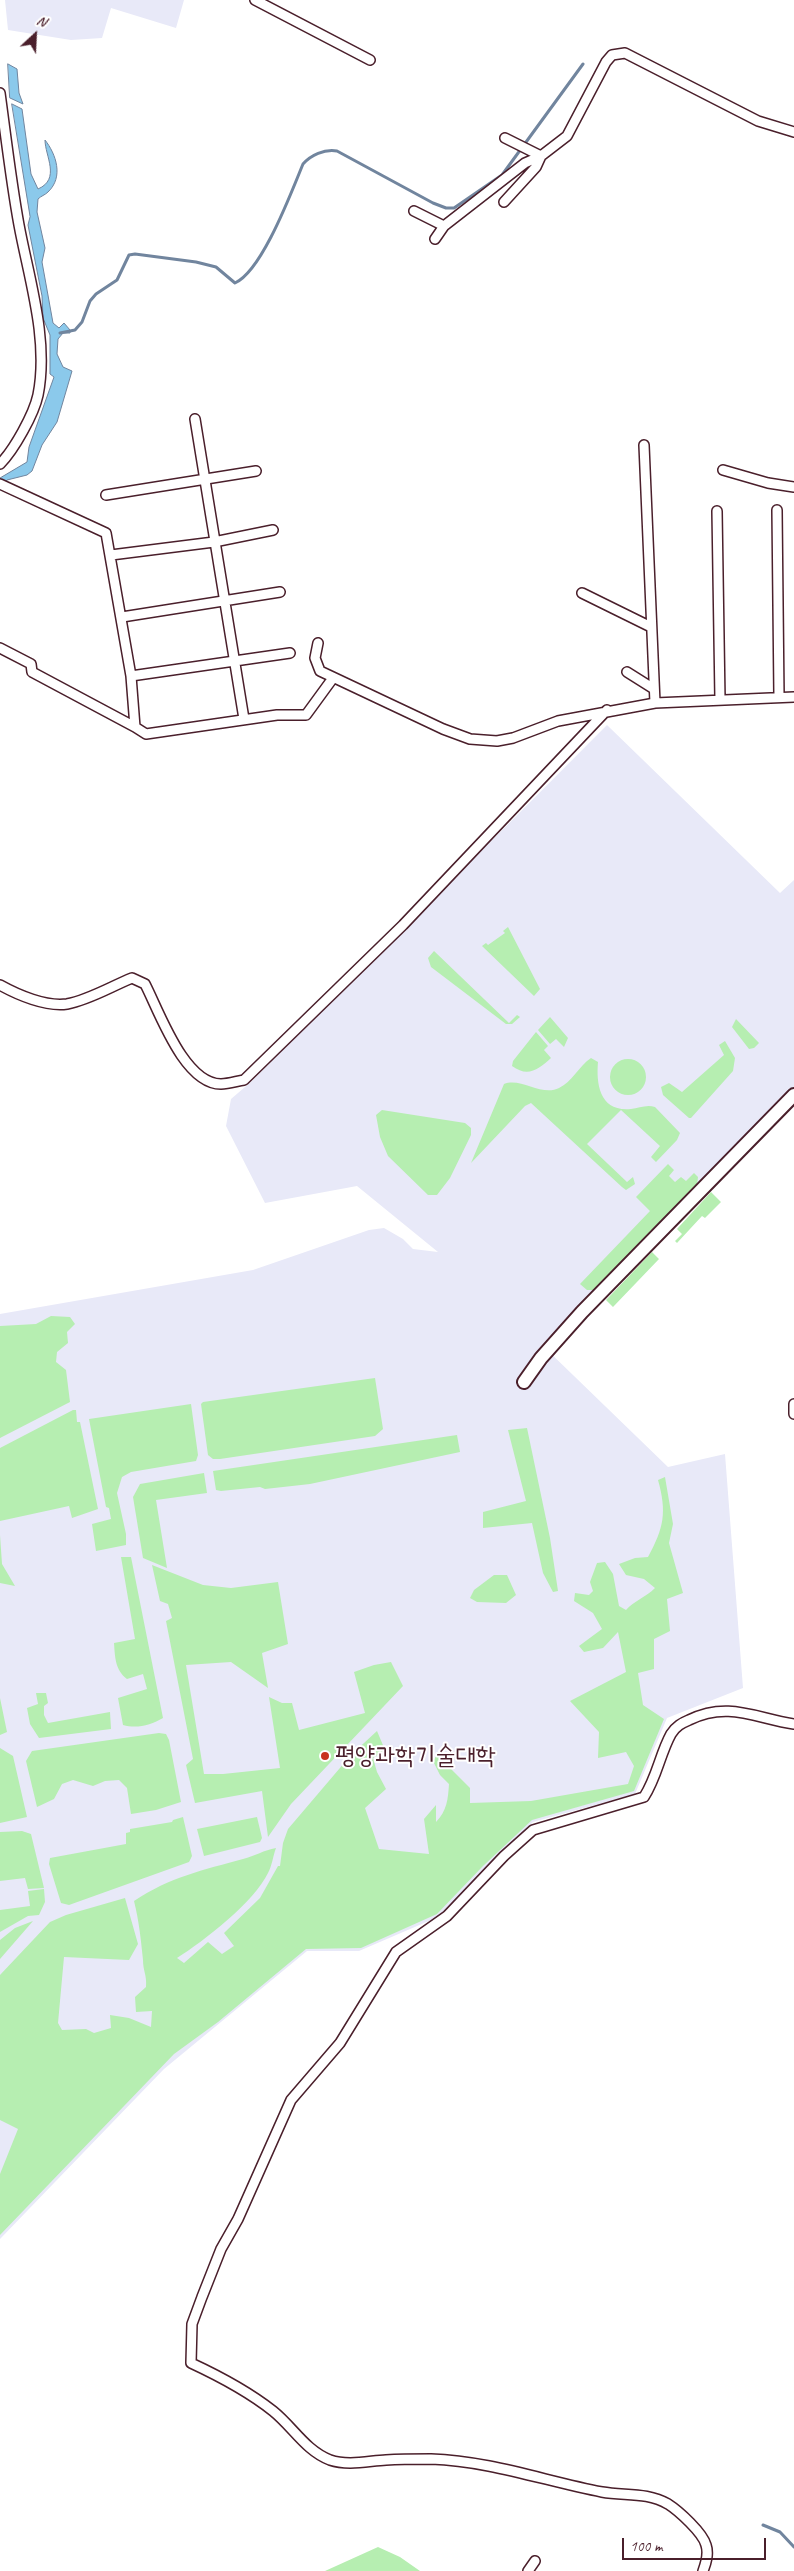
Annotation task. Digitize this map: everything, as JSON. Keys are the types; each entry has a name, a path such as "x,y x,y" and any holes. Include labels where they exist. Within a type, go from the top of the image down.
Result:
{"street":[{"path":"256,0 370,60"},
{"path":"435,239 444,226 526,163 541,156 566,136 606,62 612,55 625,53 758,121 794,132"},
{"path":"0,93 15,201 39,332 40,374 38,396 31,415 0,464"},
{"path":"505,138 541,156"},
{"path":"504,202 536,167 541,156"},
{"path":"414,211 444,226"},
{"path":"195,418 225,600 233,661 244,719"},
{"path":"644,445 655,703"},
{"path":"723,470 794,487"},
{"path":"106,496 256,471"},
{"path":"2,485 106,533 131,676 135,727"},
{"path":"777,510 779,697"},
{"path":"717,511 720,700"},
{"path":"111,555 214,542 273,530"},
{"path":"122,616 280,592"},
{"path":"582,593 651,627"},
{"path":"318,643 315,658 320,671 443,729 470,739 497,741 514,738 558,721 607,710 655,703 794,696"},
{"path":"0,648 30,664 32,672 146,734 277,715 306,715 333,678"},
{"path":"131,676 290,653"},
{"path":"627,672 654,689"},
{"path":"0,985 11,991 53,1004 68,1004 132,978 145,984 184,1061 205,1078 220,1084 244,1080 409,918 607,710"},
{"path":"524,1382 541,1358 582,1312 794,1095"},
{"path":"794,1404 794,1414"},
{"path":"703,2571 707,2560 706,2544 690,2522 668,2504 640,2494 605,2492 548,2481 496,2466 453,2460 385,2460 355,2463 331,2460 308,2448 272,2411 214,2374 192,2363 192,2324 221,2249 238,2219 291,2100 340,2043 396,1952 448,1916 504,1856 532,1830 644,1797 654,1781 664,1748 673,1731 680,1724 716,1711 744,1711 794,1724"},
{"path":"528,2571 535,2561"}],"shaded area":[{"path":"5,0 184,0 176,28 111,8 102,38 71,40 8,30"},
{"name":"평양과학기술대학","path":"607,725 780,893 794,880 794,1087 542,1345 668,1467 725,1454 743,1688 667,1718 635,1794 533,1822 438,1917 359,1951 307,1951 164,2069 0,2239 0,1314 253,1270 369,1230 384,1228 403,1239 413,1249 438,1252 357,1186 265,1203 226,1126 231,1099 252,1081"}],"green space":[{"path":"508,927 540,989 534,996 482,946 486,943 488,945 505,933 503,931"},
{"path":"434,951 509,1023 517,1015 520,1017 512,1024 506,1024 431,967 428,958"},
{"path":"550,1017 568,1038 564,1047 556,1039 550,1044 538,1030"},
{"path":"736,1019 759,1043 754,1048 749,1049 732,1027"},
{"path":"536,1032 548,1046 544,1050 551,1058 533,1071 518,1070 512,1066 513,1061"},
{"path":"725,1041 735,1058 733,1071 689,1118 663,1095 661,1087 669,1083 682,1092 724,1055 719,1045"},
{"path":"591,1058 598,1062 599,1088 606,1102 621,1109 646,1106 655,1107 680,1133 677,1140 656,1162 651,1157 660,1146 621,1110 587,1144 627,1182 633,1177 635,1184 626,1190 622,1187 531,1103 525,1106 471,1163 504,1084 517,1083 546,1090 559,1088 568,1082"},
{"path":"628,1059 640,1065 646,1077 640,1089 628,1095 616,1089 610,1077 616,1065"},
{"path":"382,1110 465,1123 471,1128 471,1135 450,1178 437,1195 428,1195 388,1156 380,1137 376,1115"},
{"path":"668,1164 674,1170 669,1176 675,1182 681,1177 686,1181 694,1173 698,1177 697,1185 597,1290 587,1290 580,1284 650,1211 636,1197"},
{"path":"711,1192 721,1202 705,1218 702,1216 677,1243 675,1241 682,1234 677,1229"},
{"path":"652,1252 659,1259 613,1307 606,1300"},
{"path":"51,1316 70,1317 75,1324 67,1332 68,1343 57,1352 56,1362 66,1370 70,1402 0,1438 0,1326 36,1324"},
{"path":"375,1378 383,1429 375,1436 220,1459 213,1459 208,1455 201,1404 203,1402"},
{"path":"191,1404 198,1455 196,1461 131,1472 122,1477 117,1493 126,1534 126,1545 96,1551 92,1524 111,1519 109,1508 106,1507 89,1419"},
{"path":"76,1410 77,1422 80,1422 98,1509 72,1518 69,1506 0,1521 0,1448"},
{"path":"527,1428 550,1538 558,1591 553,1592 543,1573 532,1523 483,1528 483,1512 526,1501 508,1430"},
{"path":"457,1435 460,1452 310,1484 265,1489 260,1487 216,1490 213,1471"},
{"path":"204,1473 207,1493 156,1500 167,1568 143,1558 133,1497 140,1484"},
{"path":"665,1477 673,1524 669,1543 683,1593 667,1599 670,1631 654,1639 654,1669 638,1673 643,1705 664,1719 634,1791 532,1820 483,1866 437,1914 361,1948 306,1949 218,2022 174,2054 0,2235 0,2174 18,2129 0,2120 0,1975 50,1922 66,1915 125,1898 138,1944 129,1960 64,1957 58,2023 62,2030 86,2029 94,2033 111,2028 110,2015 129,2018 151,2027 152,2011 136,2012 135,1997 146,1987 146,1983 140,1930 134,1901 174,1880 276,1848 268,1873 252,1896 201,1942 177,1958 184,1963 208,1942 222,1954 234,1946 224,1933 260,1898 278,1866 280,1866 283,1843 288,1829 351,1755 377,1731 385,1750 373,1758 377,1772 386,1789 365,1808 379,1849 429,1854 424,1819 436,1805 436,1822 440,1818 445,1809 448,1795 449,1784 440,1775 433,1761 440,1750 450,1756 453,1765 450,1768 470,1788 470,1803 531,1801 628,1784 634,1766 626,1752 598,1758 599,1732 570,1701 626,1672 618,1632 603,1648 584,1652 579,1646 602,1629 593,1613 574,1601 575,1593 589,1595 593,1591 590,1582 597,1563 605,1562 613,1574 619,1606 626,1610 655,1588 644,1579 626,1575 619,1564 635,1558 648,1557 661,1528 663,1511 658,1480"},
{"path":"0,1535 2,1564 15,1586 0,1583"},
{"path":"121,1557 131,1557 163,1718 154,1723 139,1726 123,1725 118,1698 147,1689 143,1674 127,1679 120,1672 115,1658 114,1643 135,1639"},
{"path":"152,1565 203,1585 231,1588 278,1582 288,1644 262,1653 268,1688 231,1662 186,1665 204,1774 280,1768 269,1697 282,1703 292,1703 299,1730 365,1713 354,1672 374,1665 391,1662 403,1686 291,1804 268,1837 262,1791 195,1803 186,1765 193,1759 166,1621 172,1618 168,1604 160,1601"},
{"path":"494,1575 507,1575 516,1595 506,1603 477,1602 470,1598 474,1590"},
{"path":"36,1693 46,1693 48,1703 44,1706 44,1715 48,1723 110,1712 111,1729 39,1738 30,1724 27,1708 38,1704"},
{"path":"0,1698 7,1732 0,1735"},
{"path":"159,1733 166,1734 169,1740 181,1802 156,1810 131,1814 127,1788 119,1780 105,1781 93,1786 73,1780 62,1784 54,1799 37,1807 26,1761 32,1751"},
{"path":"0,1748 13,1756 27,1817 0,1823"},
{"path":"183,1817 192,1856 189,1862 69,1905 61,1903 49,1864 50,1858 126,1844 126,1833 130,1832 130,1829 172,1822"},
{"path":"257,1817 262,1838 260,1842 204,1856 197,1829"},
{"path":"22,1831 31,1834 44,1888 28,1889 25,1878 0,1881 0,1832"},
{"path":"44,1889 45,1902 39,1915 28,1916 0,1932 0,1910 30,1906 28,1891"},
{"path":"33,1921 0,1959 0,1940 15,1928"},
{"path":"378,2547 400,2557 420,2571 325,2571"}],"water":[{"path":"8,64 17,69 19,93 23,104 10,98"},
{"path":"12,104 22,109 31,174 38,189 45,185 50,173 45,140 57,166 56,180 48,192 38,199 37,212 45,248 42,262 53,323 59,328 64,323 70,330 70,333 63,333 58,339 57,354 63,367 72,371 57,422 42,445 32,471 27,475 7,480 0,489 0,478 27,462 29,447 54,377 50,374 50,335 43,318 42,296 28,225 30,217"}],"waterway":[{"path":"60,333 75,330 82,322 90,301 96,294 117,280 129,255 135,254 196,262 216,267 235,283 245,276 265,248 275,230 303,164 314,155 323,152 337,151 433,203 446,208 454,208 502,175 583,64"},
{"path":"763,2525 780,2532 794,2547"}],"place":[{"name":"평양과학기술대학","path":"325,1756"}]}
